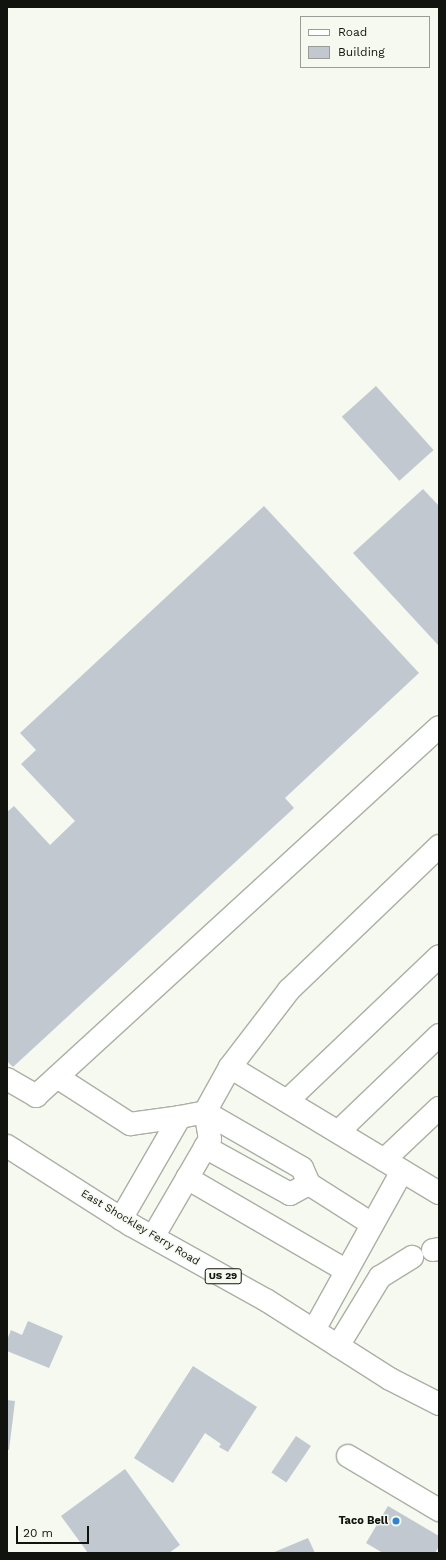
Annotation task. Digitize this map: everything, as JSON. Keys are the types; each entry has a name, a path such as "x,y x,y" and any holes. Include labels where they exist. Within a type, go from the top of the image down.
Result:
{"main road":[{"path":"7,1079 36,1096 436,735"},
{"path":"153,1237 210,1139 205,1112 230,1067 288,990 439,846"},
{"path":"287,1101 439,956"},
{"path":"338,1132 439,1035"},
{"path":"230,1067 438,1192"},
{"path":"57,1077 130,1124 205,1112 302,1168 309,1184 372,1224"},
{"path":"384,1160 439,1108"},
{"path":"121,1219 180,1117"},
{"name":"East Shockley Ferry Road","path":"7,1146 121,1219 266,1300 390,1379 439,1404"},
{"path":"205,1147 290,1194 309,1184"},
{"path":"314,1330 345,1270 402,1171"},
{"path":"187,1178 345,1270"},
{"path":"338,1346 380,1277 412,1257"},
{"path":"348,1456 439,1510"}],"building":[{"path":"376,386 434,450 399,481 342,417"},
{"path":"423,489 439,506 439,646 353,553"},
{"path":"264,506 419,673 285,798 294,808 13,1067 7,1061 7,812 14,806 50,845 75,821 21,764 36,750 20,733"},
{"path":"28,1321 63,1336 49,1368 7,1351 7,1340 11,1330 22,1335"},
{"path":"193,1366 257,1407 228,1452 219,1447 221,1444 205,1433 173,1483 134,1458"},
{"path":"7,1400 15,1401 9,1450 7,1449"},
{"path":"296,1436 311,1446 286,1483 271,1472"},
{"path":"125,1469 180,1545 169,1553 88,1553 61,1516"},
{"name":"Taco Bell","path":"388,1506 439,1536 439,1546 435,1553 383,1553 366,1543"},
{"path":"308,1538 315,1553 272,1553"}],"place":[{"name":"Taco Bell","path":"396,1521"}]}
